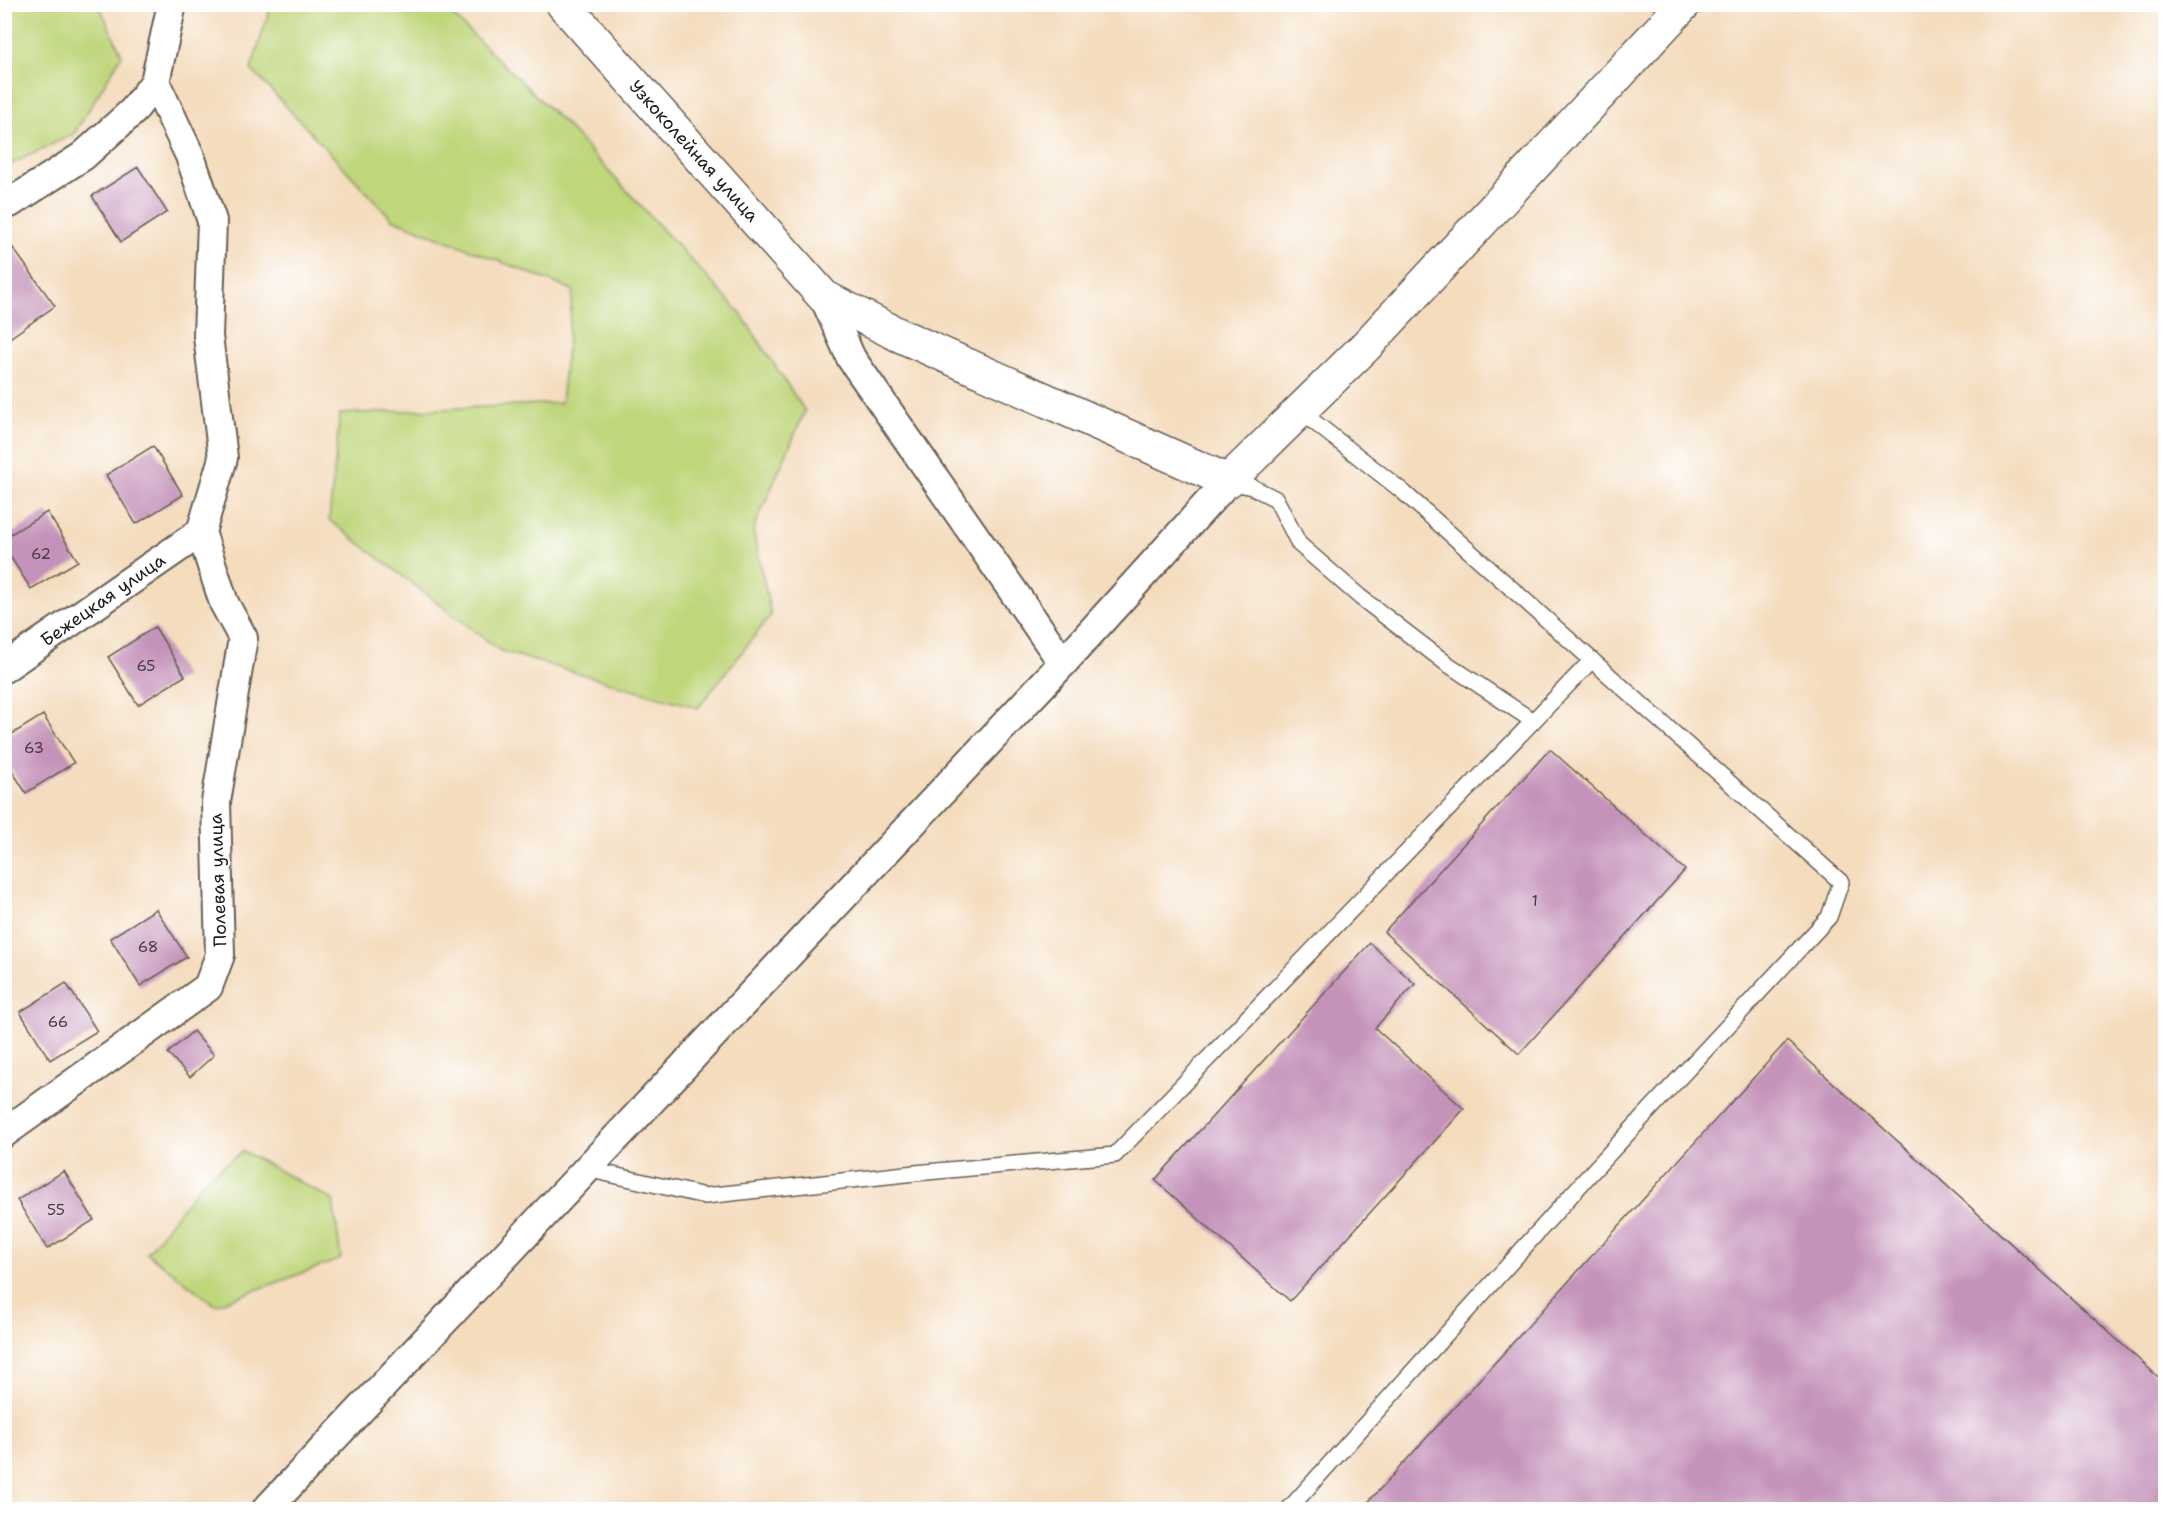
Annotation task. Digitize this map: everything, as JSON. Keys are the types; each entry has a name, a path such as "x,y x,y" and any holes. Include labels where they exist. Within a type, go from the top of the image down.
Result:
{"street":[{"path":"4,204 10,203 82,156 133,111 154,82 172,4"},
{"name":"Узкоколейная улица","path":"563,4 824,297"},
{"path":"266,1509 1063,663 1228,481 1366,346 1684,4"},
{"path":"154,82 190,156 212,221 208,336 223,458 201,532"},
{"path":"824,297 897,334 1228,481"},
{"path":"824,297 851,358 1063,663"},
{"name":"Бежецкая улица","path":"4,668 201,532"},
{"name":"Полевая улица","path":"4,1133 208,987 220,955 216,802 243,638 224,603 201,532"}],"lane":[{"path":"1288,1509 1592,1172 1829,916 1841,882 1401,490 1300,411"},
{"path":"1228,481 1252,487 1276,499 1299,544 1360,597 1446,663 1533,720"},
{"path":"587,1169 705,1196 915,1173 1115,1155 1592,660"}],"green space":[{"path":"5,4 99,5 122,55 74,134 5,167"},
{"path":"271,5 442,5 565,124 741,314 805,411 753,530 771,615 698,708 501,651 329,520 340,414 561,403 573,290 392,219 251,69"},
{"path":"243,1151 333,1200 341,1259 215,1305 147,1253 202,1182"}],"building":[{"path":"138,167 167,212 121,242 92,196"},
{"path":"13,248 55,306 4,342 4,254"},
{"path":"153,446 183,495 136,524 106,475"},
{"path":"47,512 78,561 31,589 4,547 4,538"},
{"path":"155,627 185,676 138,705 108,657"},
{"path":"43,715 74,763 26,793 4,758 4,739"},
{"path":"1550,749 1685,870 1519,1054 1384,932"},
{"path":"156,909 187,957 140,986 110,938"},
{"path":"1370,943 1415,984 1375,1028 1464,1109 1290,1301 1155,1180"},
{"path":"66,983 97,1031 50,1060 20,1012"},
{"path":"193,1031 214,1055 190,1077 168,1053"},
{"path":"1787,1041 2166,1384 2166,1510 1361,1510"},
{"path":"64,1171 94,1220 47,1249 17,1200"}]}
